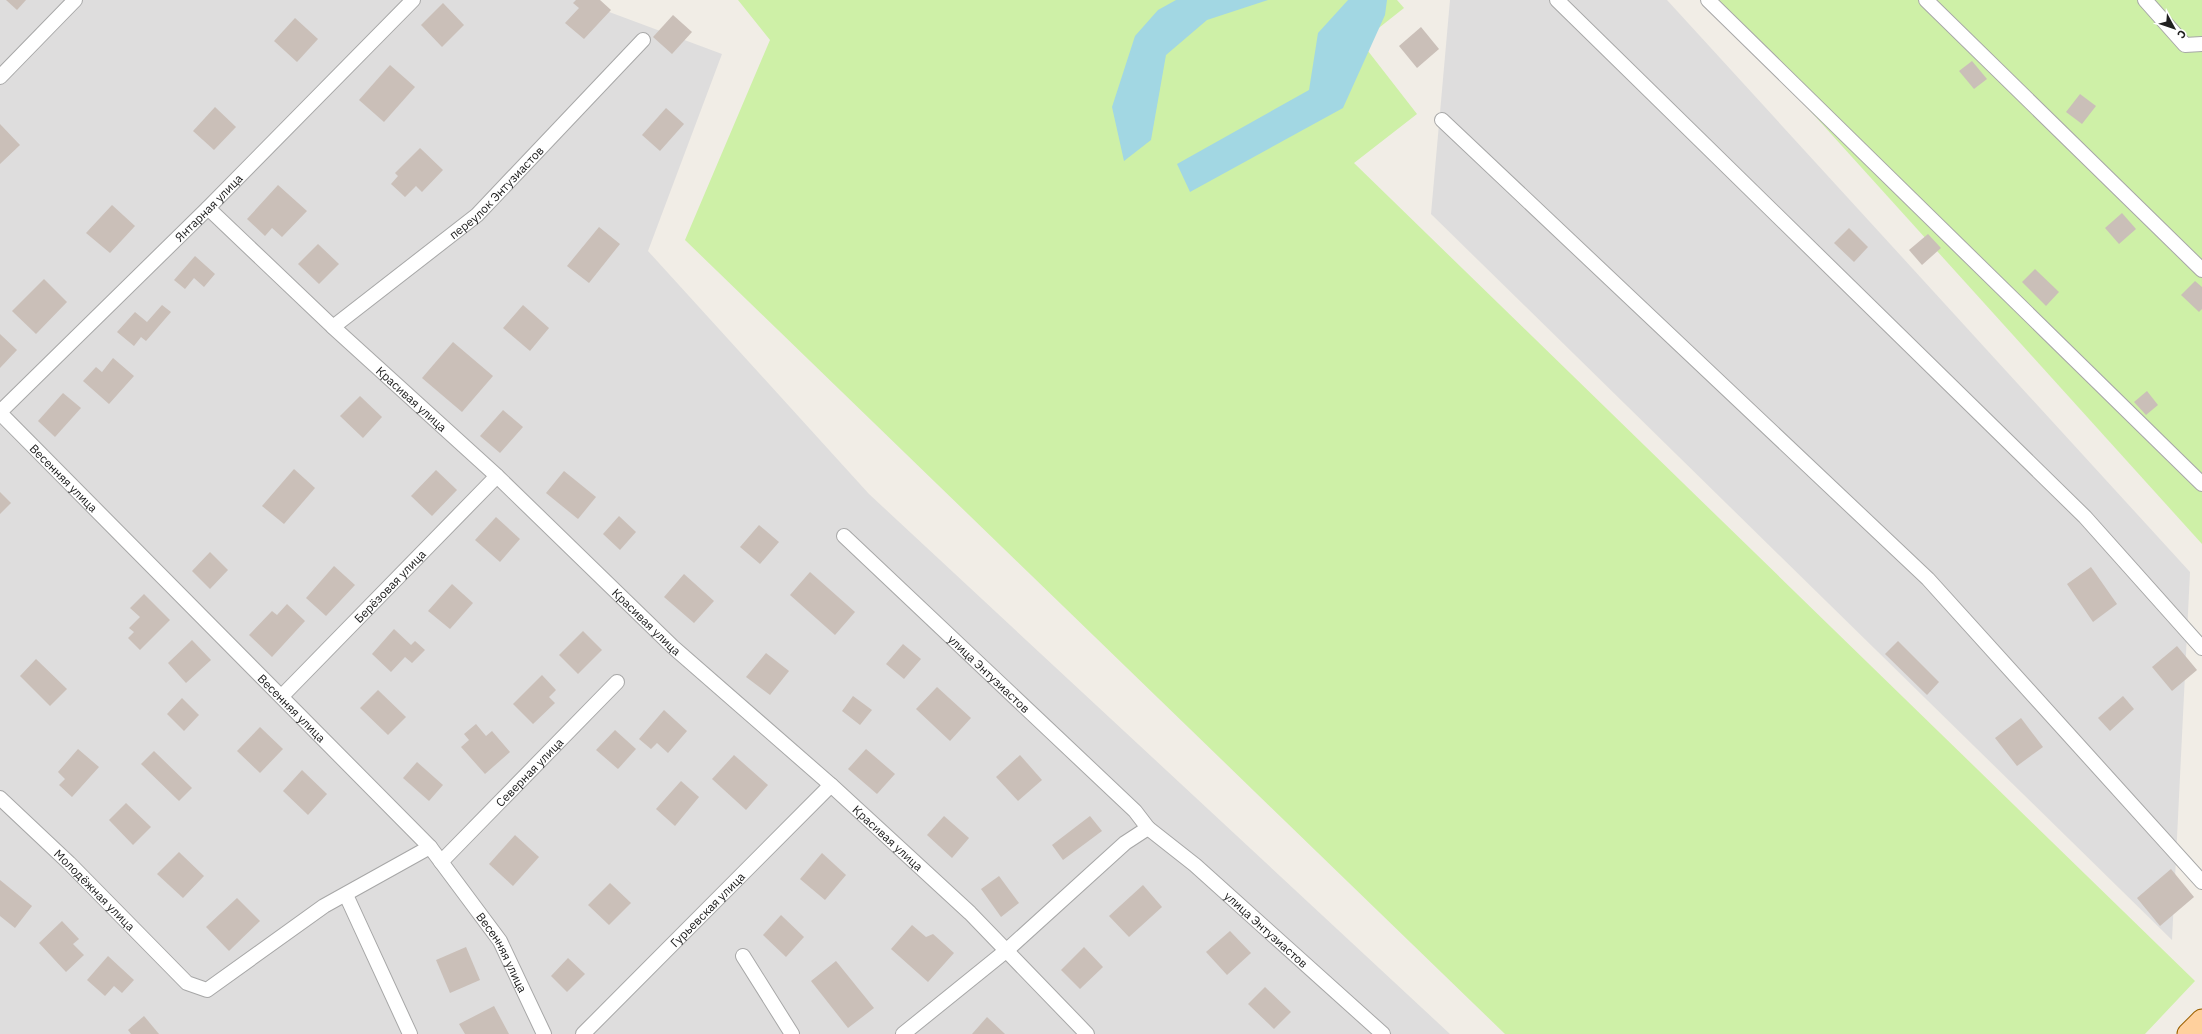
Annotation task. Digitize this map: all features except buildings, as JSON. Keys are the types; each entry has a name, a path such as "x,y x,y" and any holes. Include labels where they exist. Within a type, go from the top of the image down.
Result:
{"main road":[{"path":"2188,1034 2202,1020"}],"street":[{"path":"0,77 75,0"},
{"name":"Янтарная улица","path":"0,412 208,208 413,0"},
{"path":"1556,0 2085,518 2202,648"},
{"path":"1708,0 2202,484"},
{"path":"1926,0 2202,270"},
{"path":"2145,0 2185,45 2202,44"},
{"name":"переулок Энтузиастов","path":"333,327 478,215 643,40"},
{"path":"1442,120 1928,579 2202,882"},
{"name":"Красивая улица","path":"208,208 333,327 497,476 673,647 831,785 970,912 1087,1034"},
{"name":"Весенняя улица","path":"0,412 430,847 500,941 544,1034"},
{"name":"Берёзовая улица","path":"282,696 497,476"},
{"name":"улица Энтузиастов","path":"844,536 1135,811 1148,828 1195,865 1383,1034"},
{"name":"Северная улица","path":"441,862 617,682"},
{"name":"Гурьевская улица","path":"584,1034 831,785"},
{"name":"Молодёжная улица","path":"0,798 69,863 187,983 207,990 324,906 346,895"},
{"path":"903,1034 1007,950 1125,843 1148,828"},
{"path":"410,1034 346,895 430,847"},
{"path":"743,956 792,1034"}],"shaded area":[{"path":"0,0 577,0 722,54 648,251 869,494 1450,1034 0,1034"},
{"path":"1450,0 1667,0 2190,572 2172,940 1431,214"}],"green space":[{"path":"738,0 1397,0 1404,8 1361,42 1417,114 1354,163 2195,981 2145,1034 1505,1034 685,240 770,40"},
{"path":"1710,0 2202,0 2202,544"}],"water":[{"path":"1176,0 1268,0 1207,20 1166,55 1151,140 1124,161 1112,107 1135,36 1158,10"},
{"path":"1348,0 1387,0 1385,15 1343,108 1190,192 1177,164 1309,90 1318,33"}]}
